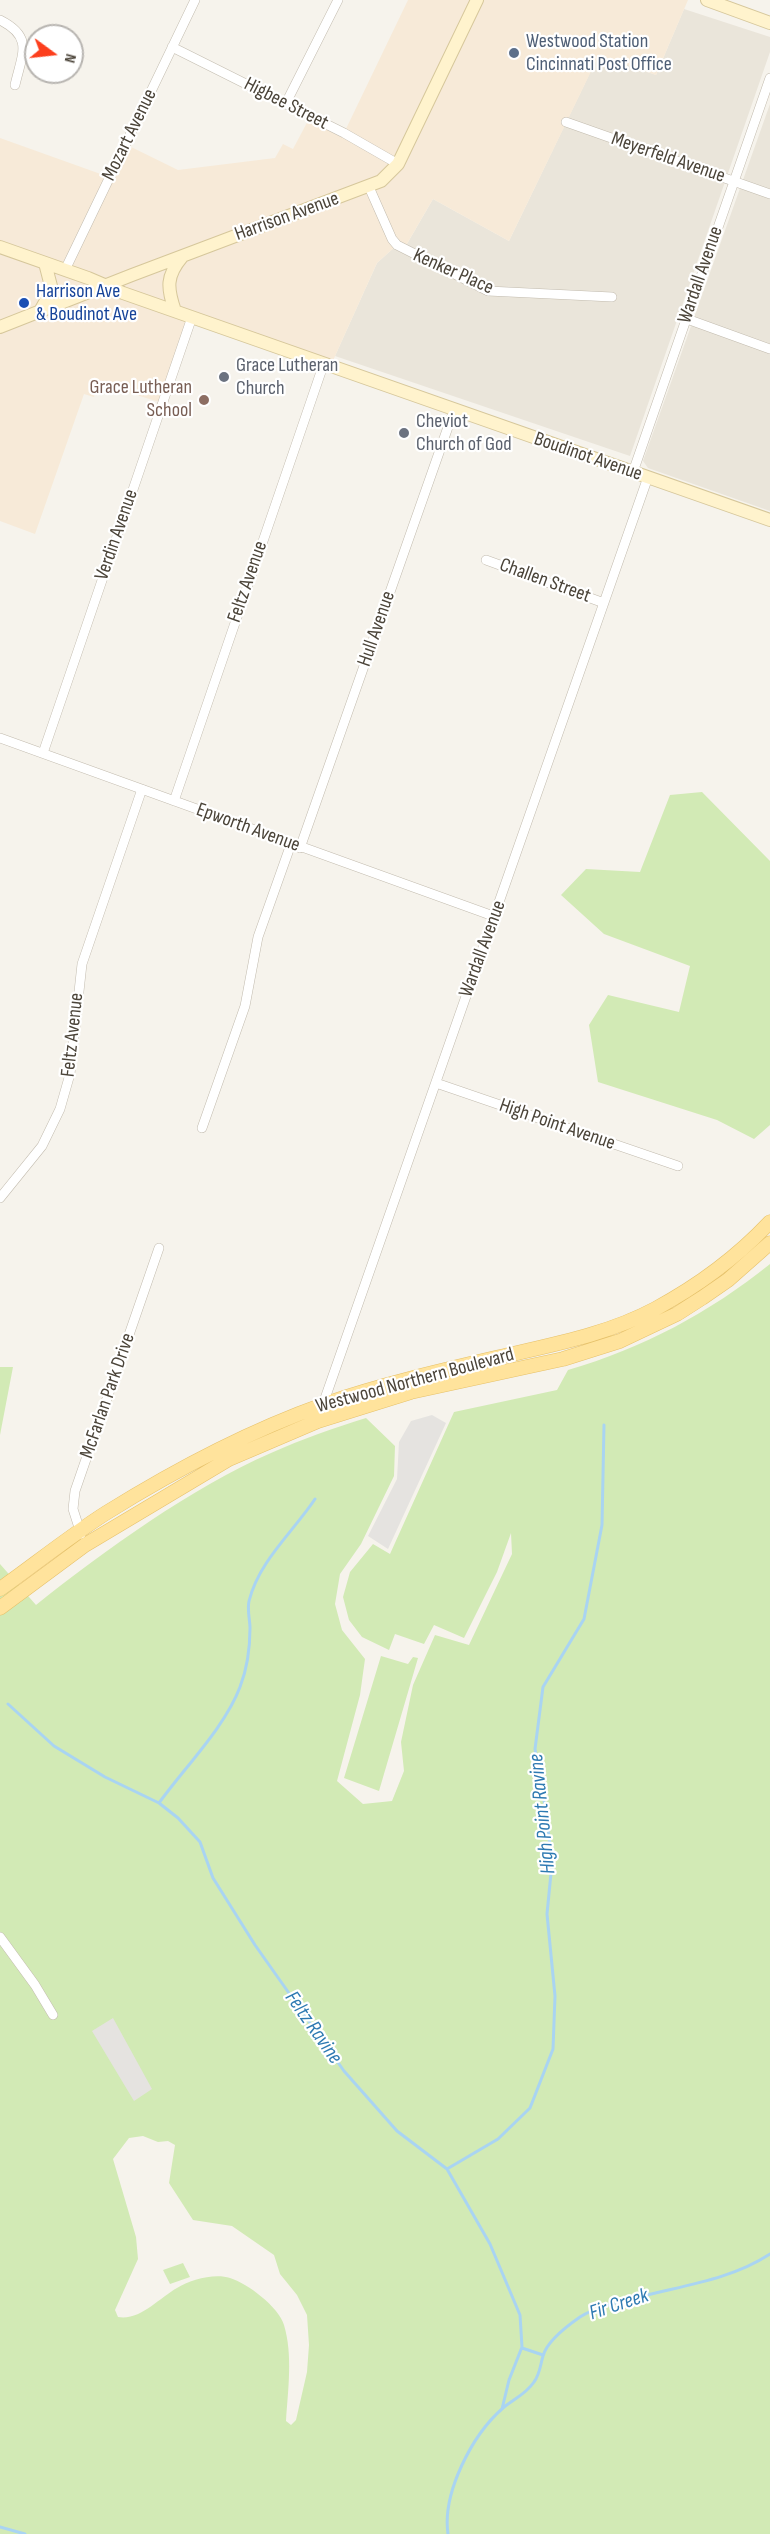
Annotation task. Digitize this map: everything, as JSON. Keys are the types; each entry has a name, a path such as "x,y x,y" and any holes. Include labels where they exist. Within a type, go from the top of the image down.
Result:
{"main road":[{"name":"Westwood Northern Boulevard","path":"0,1608 83,1538 105,1513 219,1449 323,1405 418,1376 572,1341 615,1326 654,1309 691,1286 729,1260 770,1222"},
{"name":"Westwood Northern Boulevard","path":"0,1589 83,1538 229,1460 318,1420 411,1392 563,1359 620,1341 677,1314 702,1298 728,1280 770,1243"}],"street":[{"name":"Mozart Avenue","path":"65,270 195,0"},
{"path":"286,103 338,0"},
{"path":"707,0 770,23"},
{"name":"Harrison Avenue","path":"0,327 369,187 387,176 398,164 475,1"},
{"path":"0,20 14,27 24,45 15,85"},
{"name":"Higbee Street","path":"172,47 286,103 398,164"},
{"name":"Wardall Avenue","path":"633,472 770,78"},
{"name":"Meyerfeld Avenue","path":"566,122 770,194"},
{"name":"Kenker Place","path":"369,187 392,239 397,245 488,291 612,297"},
{"name":"Boudinot Avenue","path":"0,248 770,520"},
{"path":"175,311 169,289 170,277 172,269 183,256"},
{"path":"39,313 52,290 45,263"},
{"name":"Verdin Avenue","path":"43,753 192,317"},
{"path":"687,319 770,349"},
{"name":"Feltz Avenue","path":"174,801 324,363"},
{"name":"Hull Avenue","path":"202,1128 245,1006 258,937 296,846 454,410"},
{"name":"Wardall Avenue","path":"318,1420 496,917 648,477"},
{"name":"Challen Street","path":"486,560 604,603"},
{"name":"Epworth Avenue","path":"0,738 496,917"},
{"name":"Feltz Avenue","path":"0,1198 42,1146 60,1109 69,1074 82,964 142,789"},
{"name":"High Point Avenue","path":"436,1083 678,1166"},
{"name":"McFarlan Park Drive","path":"83,1538 73,1509 75,1491 159,1248"},
{"path":"0,1937 35,1984 53,2016"}],"shaded area":[{"path":"408,0 688,0 656,75 599,55 509,241 433,199 404,249 397,245 377,263 331,365 192,317 163,403 99,384 94,397 84,394 35,534 0,521 0,138 109,177 125,144 178,170 275,158 283,144 293,149 310,117 344,133"},
{"path":"684,9 770,37 770,52 630,456 335,356 377,263 397,245 404,249 433,199 509,241 599,54 656,75"},
{"path":"770,104 770,511 648,468 643,461"},
{"path":"432,1415 446,1423 388,1549 368,1536 397,1479 399,1442 411,1421"},
{"path":"113,2018 152,2089 134,2101 92,2031"}],"green space":[{"path":"702,792 770,861 770,1125 754,1139 717,1120 598,1082 589,1025 608,995 679,1012 690,966 604,934 561,895 586,869 640,872 670,795"},
{"path":"770,1264 770,2534 0,2534 0,1564 36,1605 120,1542 210,1484 283,1448 366,1418 395,1446 394,1476 361,1544 340,1574 335,1604 342,1630 365,1659 360,1695 337,1781 363,1804 392,1801 404,1771 401,1742 413,1685 435,1635 469,1645 512,1554 511,1533 497,1572 464,1638 434,1625 424,1644 395,1634 389,1650 362,1637 349,1620 343,1597 350,1572 373,1544 390,1554 454,1412 557,1390 568,1370 649,1340 699,1313","holes":["143,2136 158,2142 168,2141 175,2145 169,2183 193,2220 232,2226 274,2255 280,2274 297,2295 307,2315 309,2345 307,2372 296,2420 291,2425 286,2421 289,2360 284,2325 276,2311 245,2285 224,2277 202,2278 177,2288 134,2316 118,2317 115,2310 138,2259 136,2237 113,2159 129,2138"]},
{"path":"0,1367 13,1367 0,1435"},
{"path":"381,1656 408,1664 413,1657 418,1658 379,1791 344,1778"},
{"path":"183,2263 190,2277 170,2284 163,2270"}],"waterway":[{"name":"High Point Ravine","path":"447,2169 498,2139 530,2108 553,2049 555,1996 547,1914 552,1863 535,1749 543,1687 584,1619 602,1525 604,1425"},
{"path":"159,1803 215,1732 233,1702 248,1658 250,1628 248,1604 254,1586 268,1560 315,1499"},
{"name":"Feltz Ravine","path":"8,1704 54,1746 105,1777 159,1803 178,1818 200,1842 213,1878 255,1945 344,2071 397,2131 447,2169 490,2244 520,2315 522,2347 509,2380 502,2409"},
{"name":"Fir Creek","path":"448,2534 447,2518 450,2501 470,2449 491,2419 531,2386 538,2376 545,2350 564,2329 580,2317 598,2308 720,2277 738,2271 770,2254"},
{"path":"522,2348 543,2355"},
{"path":"0,2527 25,2534"}],"place":[{"name":"Westwood Station Cincinnati Post Office","path":"514,53"},
{"name":"Harrison Ave & Boudinot Ave","path":"24,303"},
{"name":"Grace Lutheran Church","path":"224,377"},
{"name":"Grace Lutheran School","path":"204,400"},
{"name":"Cheviot Church of God","path":"404,433"}]}
